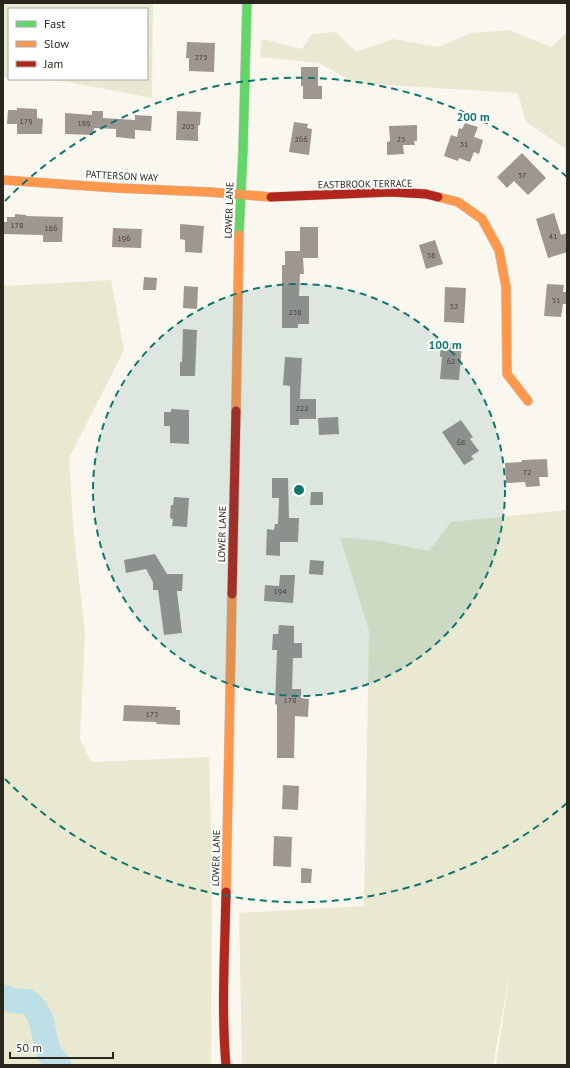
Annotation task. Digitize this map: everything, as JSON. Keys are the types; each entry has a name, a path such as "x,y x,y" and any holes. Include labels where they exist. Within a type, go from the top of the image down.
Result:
{"street":[{"name":"LOWER LANE","path":"226,1065 224,1012 240,195 243,149 247,3"},
{"name":"PATTERSON WAY","path":"3,180 240,195"},
{"name":"EASTBROOK TERRACE","path":"240,195 274,197 391,192 426,194 458,202 476,214 482,219 499,250 506,287 506,374 528,401"}],"green space":[{"path":"3,3 153,3 152,98 63,81 48,80 148,80 148,8 8,8 8,78 3,77"},
{"path":"509,30 551,47 567,32 567,176 565,174 566,149 526,122 518,93 355,83 319,63 260,57 262,39 302,49 312,34 336,32 356,52 393,39 438,47 471,33"},
{"path":"111,280 124,350 69,458 74,537 85,632 80,739 91,762 209,757 212,865 211,1065 3,1065 3,283 6,286"},
{"path":"567,510 567,1065 496,1065 511,965 493,1065 242,1065 239,913 364,906 369,631 340,537 380,541 429,551 451,522"}],"building":[{"path":"187,42 215,43 214,72 189,71 189,58 186,58"},
{"path":"301,67 318,67 318,86 322,86 322,99 303,99"},
{"path":"17,108 37,109 37,118 43,119 42,134 17,134 17,124 7,124 8,110 17,110"},
{"path":"92,111 103,111 103,118 135,120 135,115 152,116 151,131 135,130 135,139 116,137 116,129 94,128 93,135 65,134 65,113 92,115"},
{"path":"177,111 201,112 200,125 198,126 198,141 176,140"},
{"path":"294,122 308,124 307,128 312,129 309,155 289,152"},
{"path":"465,123 478,127 474,137 483,140 479,154 474,152 470,162 459,158 458,161 444,156 451,135 457,137 459,128 462,129"},
{"path":"417,125 417,141 414,141 415,145 403,145 404,154 387,155 387,142 390,141 389,126"},
{"path":"522,153 546,178 528,195 514,181 507,188 497,177"},
{"path":"554,213 561,235 567,233 567,252 548,258 536,219"},
{"path":"15,214 26,216 63,217 62,242 43,242 43,235 3,234 3,222 7,222 7,217 15,217"},
{"path":"180,224 204,226 202,253 185,252 185,240 180,239"},
{"path":"300,227 318,227 318,258 303,258 304,274 300,274 299,296 309,296 309,324 298,324 298,328 282,328 282,265 285,265 285,251 300,251"},
{"path":"113,228 142,229 141,248 112,247"},
{"path":"435,240 443,264 426,269 419,245"},
{"path":"144,277 157,278 156,290 143,290"},
{"path":"547,284 564,285 563,292 567,292 567,304 563,304 561,317 544,316"},
{"path":"184,286 198,287 197,309 183,308"},
{"path":"445,287 466,288 464,323 444,322"},
{"path":"183,329 197,330 195,376 180,376"},
{"path":"441,342 462,344 459,380 440,379 442,357 440,357"},
{"path":"285,357 302,358 300,399 316,399 316,419 299,419 299,425 290,425 290,386 283,385"},
{"path":"171,409 189,410 189,444 170,443 170,426 164,426 164,412 171,412"},
{"path":"338,417 339,434 319,435 318,418"},
{"path":"461,420 473,437 470,439 479,451 471,456 474,459 464,465 442,432"},
{"path":"547,459 548,477 539,477 540,486 526,487 525,482 506,483 505,463 522,462 522,460"},
{"path":"272,478 288,478 289,518 299,518 298,542 280,542 280,556 266,555 267,529 274,530 275,524 278,524 279,498 272,498"},
{"path":"311,492 323,492 323,505 310,505"},
{"path":"174,497 189,498 187,527 172,526 173,519 171,519 170,516 171,505 173,505"},
{"path":"155,554 167,574 183,574 182,591 177,591 182,633 164,635 158,590 153,590 153,582 146,569 126,573 124,560"},
{"path":"310,560 324,561 323,575 309,574"},
{"path":"280,575 295,575 293,603 264,601 265,585 279,586"},
{"path":"279,625 294,626 294,643 302,643 302,658 293,658 292,689 301,689 301,698 309,699 308,717 295,716 294,758 277,758 277,705 275,704 277,650 272,650 273,634 278,634"},
{"path":"124,705 176,707 176,710 180,710 180,725 156,724 157,722 123,721"},
{"path":"283,785 299,786 298,810 282,809"},
{"path":"274,836 292,837 291,867 273,866"},
{"path":"301,868 312,869 311,883 301,883"}],"waterway":[{"path":"3,997 11,1000 28,1002 34,1007 41,1019 49,1053 59,1065"}],"traffic: fast":[{"path":"239,235 247,3"}],"traffic: slow":[{"path":"3,180 271,197"},
{"path":"438,197 458,202 482,219 499,250 506,287 507,374 528,401"},
{"path":"236,411 239,235"},
{"path":"226,892 232,594"}],"traffic: jam":[{"path":"271,197 391,192 426,194 438,197"},
{"path":"232,594 236,411"},
{"path":"226,892 224,1001 226,1065"}]}
